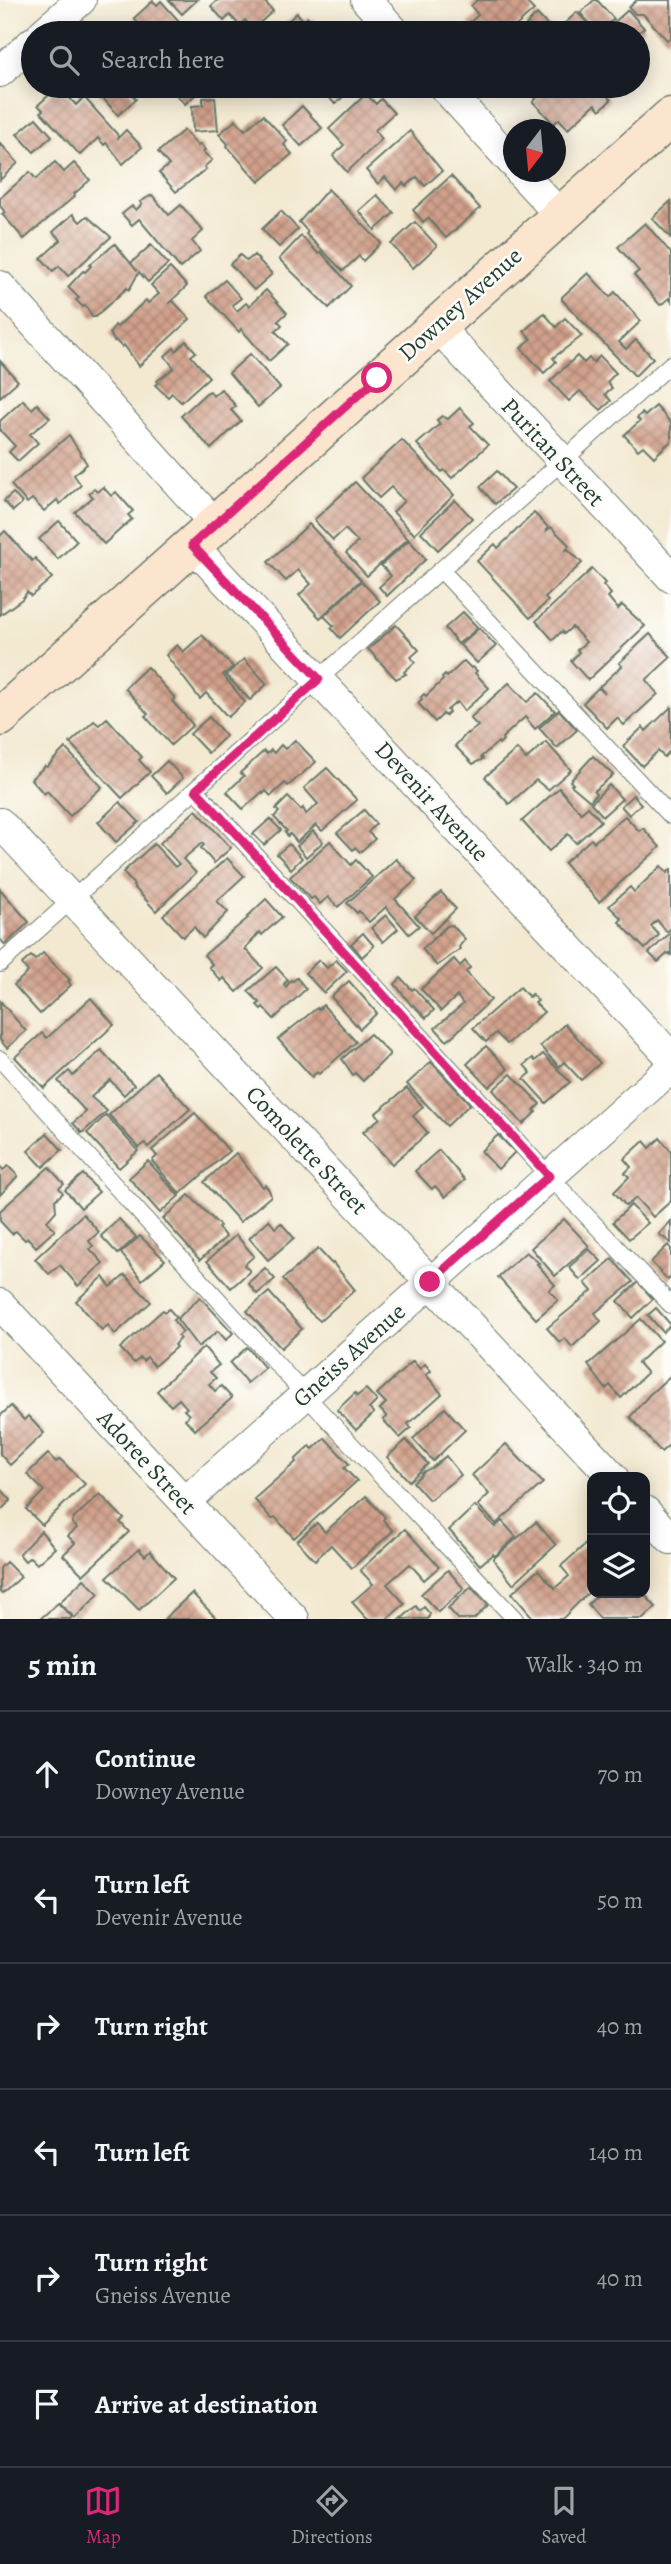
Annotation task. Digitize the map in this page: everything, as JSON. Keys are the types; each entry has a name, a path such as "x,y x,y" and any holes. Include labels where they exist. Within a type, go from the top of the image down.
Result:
{"main road":[{"name":"Downey Avenue","path":"0,717 671,117"}],"street":[{"path":"56,21 80,0"},
{"path":"366,0 385,21"},
{"path":"0,72 21,53"},
{"path":"454,98 503,153"},
{"path":"529,182 560,215"},
{"name":"Devenir Avenue","path":"0,286 319,679 671,1057"},
{"name":"Puritan Street","path":"436,326 671,577"},
{"name":"Comolette Street","path":"0,823 608,1472"},
{"name":"Gneiss Avenue","path":"184,1502 671,1068"},
{"name":"Adoree Street","path":"0,1304 294,1619"},
{"path":"650,1516 671,1539"}],"lane":[{"path":"0,964 671,364"},
{"path":"441,570 671,816"},
{"path":"196,790 671,1306"},
{"path":"0,1059 305,1395 515,1619"}],"building":[{"path":"169,0 197,0 182,14"},
{"path":"218,0 267,0 265,2 273,11 262,21 235,21 230,15 224,21 211,6"},
{"path":"477,0 524,0 534,10 522,21 471,21 478,15 471,6"},
{"path":"597,0 614,19 587,21 580,13"},
{"path":"637,0 671,0 671,37 667,40 643,14 635,14 629,7"},
{"path":"153,1 157,5 161,1 179,21 136,21 134,18"},
{"path":"628,10 638,21 616,21"},
{"path":"577,12 586,21 568,21"},
{"path":"297,13 304,21 288,21"},
{"path":"537,14 544,21 530,21"},
{"path":"46,98 70,98 76,105 85,98 118,138 126,130 142,147 123,164 109,146 106,143 104,145 98,138 80,155 41,112 43,110 38,105"},
{"path":"103,98 135,98 136,99 118,115"},
{"path":"179,98 192,98 185,104"},
{"path":"203,98 215,98 218,130 193,132 192,106 203,105"},
{"path":"330,98 342,98 335,104"},
{"path":"362,98 370,98 376,104 381,99 394,113 375,130 382,139 347,172 333,156 344,145 329,129"},
{"path":"536,98 611,100 600,110 595,104 568,129 566,119 549,119 533,102"},
{"path":"302,106 322,128 301,146 282,125"},
{"path":"263,115 287,141 284,145 292,154 259,182 219,134 236,120 245,130"},
{"path":"36,118 52,136 34,152 17,134"},
{"path":"184,130 198,146 200,144 205,150 203,152 212,160 204,167 206,169 176,192 159,173 169,165 158,152"},
{"path":"410,131 442,171 425,186 417,177 406,186 403,183 396,190 385,177 378,184 366,170"},
{"path":"0,143 18,163 0,180"},
{"path":"55,162 64,172 74,163 90,180 24,239 2,214 5,212 0,206 0,198 30,172 36,179"},
{"path":"451,176 480,208 446,238 428,218 423,222 413,210"},
{"path":"328,189 381,243 363,261 359,256 343,271 306,234 308,232 299,222"},
{"path":"152,195 169,215 181,205 203,231 192,241 200,251 180,268 139,219 132,225 122,214 132,206 136,210 142,204 140,202"},
{"path":"377,195 394,213 375,230 359,211"},
{"path":"671,201 671,238 652,218"},
{"path":"281,211 298,229 279,247 262,229"},
{"path":"73,214 80,222 87,216 111,237 68,276 59,266 53,271 41,258 61,240 53,232"},
{"path":"415,222 437,246 413,268 391,244"},
{"path":"645,223 671,253 671,301 669,298 660,305 634,275 639,271 618,247"},
{"path":"301,236 319,254 321,252 351,286 329,308 279,259"},
{"path":"115,244 137,271 131,263 151,245 168,264 148,282 139,272 129,290 127,288 92,317 68,287"},
{"path":"240,255 247,261 254,255 272,274 254,290 230,264"},
{"path":"170,268 187,286 168,304 173,301 190,319 139,366 124,345 122,347 114,341 110,333 115,325 117,327 146,300 148,303 159,294 151,285"},
{"path":"588,273 610,297 615,292 641,321 619,342 626,349 636,340 653,358 635,376 562,300"},
{"path":"225,280 241,298 232,305 237,311 246,303 249,306 266,290 287,313 278,321 282,325 275,331 288,344 269,361 241,329 239,332 206,296"},
{"path":"544,313 556,327 565,318 582,336 553,358 556,362 544,373 521,348 531,339 524,331"},
{"path":"186,341 196,352 191,356 209,377 181,402 172,393 168,397 155,385 174,368 165,356 174,348 176,351"},
{"path":"250,354 280,388 258,407 229,373"},
{"path":"577,356 584,363 589,358 593,363 600,356 616,373 607,382 612,388 605,394 611,401 601,410 580,391 569,401 550,381"},
{"path":"0,361 18,381 0,397"},
{"path":"221,389 236,406 231,410 241,421 211,449 181,416 206,393 210,391 213,396"},
{"path":"23,400 32,409 37,404 50,418 30,434 38,443 18,461 9,452 15,446 0,430 0,421"},
{"path":"656,406 671,423 671,441 654,457 643,446 638,450 624,435 640,421 637,418 642,413 645,416"},
{"path":"460,408 474,423 470,426 488,445 452,478 444,470 442,472 417,444 440,424 437,420 442,416 448,419"},
{"path":"69,435 87,464 74,475 81,485 60,504 57,500 44,511 32,499 27,503 11,485"},
{"path":"402,440 454,495 414,534 393,512 404,501 391,487 379,498 361,478"},
{"path":"497,471 513,489 495,504 480,487"},
{"path":"355,482 408,539 367,576 346,553 358,542 345,529 333,540 314,520"},
{"path":"103,487 111,496 116,492 133,511 128,515 132,519 104,544 75,512 93,497 89,493 94,489 97,492"},
{"path":"13,493 22,503 13,511 4,501"},
{"path":"455,500 472,518 438,550 421,532"},
{"path":"534,513 548,527 547,530 551,527 569,545 566,550 582,563 545,598 548,601 530,618 477,561 495,544 498,548"},
{"path":"59,521 77,541 58,559 39,539"},
{"path":"309,524 361,580 320,618 299,595 311,584 298,570 286,581 268,562"},
{"path":"5,531 32,561 35,558 52,578 31,596 27,592 0,615 0,536"},
{"path":"409,540 426,559 387,596 379,587 391,576 381,565"},
{"path":"592,569 605,583 603,585 611,594 608,597 618,609 622,605 645,626 588,680 571,661 579,652 577,650 586,642 572,627 564,634 562,631 553,640 536,621"},
{"path":"361,581 380,601 340,638 331,628 334,626 324,616"},
{"path":"463,612 478,628 458,644 445,628"},
{"path":"396,625 419,650 411,657 415,662 404,672 406,674 396,679 368,649"},
{"path":"479,628 496,646 477,663 460,645"},
{"path":"650,634 671,657 646,680 658,694 624,725 617,718 607,728 583,703 598,688 605,693 599,687 622,666 619,663"},
{"path":"202,635 233,667 223,675 245,702 228,717 206,693 200,699 166,655 177,645 183,652"},
{"path":"244,659 267,684 250,700 226,675"},
{"path":"464,661 477,671 475,673 489,688 464,711 457,702 447,710 449,712 445,716 443,714 435,722 418,703 424,694 426,696 445,675 447,677"},
{"path":"147,667 175,698 172,701 193,725 171,745 125,688"},
{"path":"509,683 527,702 538,693 555,711 535,729 525,717 499,744 498,742 481,757 483,759 473,764 455,746 478,726 470,718"},
{"path":"671,707 671,750 664,757 658,751 642,766 623,746 643,727 646,731"},
{"path":"559,710 577,730 557,748 539,728"},
{"path":"209,717 226,736 208,753 190,734"},
{"path":"107,718 142,757 139,760 150,772 122,798 70,743 94,721 99,725"},
{"path":"295,740 316,762 288,786 285,783 271,796 266,791 263,794 262,792 243,809 227,792 244,776 240,773 264,751 267,754 271,750 274,753 281,745 285,749"},
{"path":"546,742 571,770 548,790 536,780 509,804 485,777 517,749 526,759"},
{"path":"65,748 102,787 70,816 47,791 44,794 31,779"},
{"path":"593,756 613,775 594,791 596,794 590,801 571,785 573,784 570,781"},
{"path":"167,761 183,778 167,793 151,776"},
{"path":"327,768 357,800 322,831 316,825 297,842 290,834 288,836 285,832 287,831 274,817 279,812 276,809 288,797 301,810 303,808 306,814 318,804 304,788"},
{"path":"609,785 622,799 603,816 591,803"},
{"path":"559,788 581,813 588,807 601,821 576,843 568,834 549,851 522,821"},
{"path":"633,795 641,804 629,815 621,806"},
{"path":"120,802 139,822 116,842 98,822"},
{"path":"196,810 231,848 214,863 201,848 204,845 202,843 183,859 196,873 156,911 123,872 154,844 175,867 179,864 160,843"},
{"path":"364,810 376,824 368,832 375,839 360,852 355,847 353,850 337,833"},
{"path":"625,816 639,831 643,828 660,847 599,902 564,863 591,839 594,842"},
{"path":"270,819 281,830 264,845 253,834"},
{"path":"313,831 323,842 306,857 297,846"},
{"path":"330,841 351,865 356,860 372,877 338,907 328,897 320,904 314,897 311,899 290,877"},
{"path":"289,844 302,858 291,869 277,854"},
{"path":"227,858 244,876 217,901 228,912 203,938 194,927 183,937 163,915"},
{"path":"396,859 416,880 395,899 419,926 409,934 386,907 369,922 347,903"},
{"path":"661,866 667,873 671,869 671,928 667,932 657,920 651,926 659,935 645,949 619,922 622,919 609,906 630,887 634,892"},
{"path":"0,889 29,922 5,945 0,939"},
{"path":"441,892 456,909 431,933 415,916"},
{"path":"266,899 282,917 262,935 260,932 245,949 263,968 237,992 224,978 221,981 209,967 212,964 204,955"},
{"path":"386,915 398,929 383,942 371,928"},
{"path":"452,925 465,939 460,949 437,966 422,949 447,926"},
{"path":"671,932 671,955 668,953 658,962 649,953"},
{"path":"363,933 374,946 362,957 351,944"},
{"path":"43,953 70,980 68,981 71,985 40,1014 14,985 28,972 22,964 31,956 35,960"},
{"path":"454,959 460,966 465,961 470,968 466,972 491,1000 447,1041 435,1028 463,1004 457,996 441,1011 421,989"},
{"path":"319,960 327,968 336,960 347,971 324,993 305,973"},
{"path":"276,967 288,980 284,984 286,987 291,980 297,978 306,989 274,1019 263,1007 261,1009 257,1005 260,1003 248,991"},
{"path":"401,978 434,1010 426,1018 412,1006 395,984"},
{"path":"349,981 377,1013 360,1029 331,997"},
{"path":"520,987 529,997 532,994 538,1001 535,1003 544,1012 507,1044 496,1033 486,1042 473,1028"},
{"path":"91,998 114,1025 44,1088 15,1057 42,1033 47,1038"},
{"path":"0,1001 26,1031 7,1048 0,1040"},
{"path":"323,1005 356,1042 312,1077 278,1039"},
{"path":"565,1024 600,1063 581,1080 564,1062 559,1067 540,1046"},
{"path":"370,1034 390,1054 363,1081 355,1073 353,1075 342,1059"},
{"path":"486,1046 508,1069 489,1087 467,1064"},
{"path":"101,1050 134,1085 124,1095 110,1080 91,1097 107,1111 82,1133 73,1123 86,1112 58,1081 69,1071 73,1076"},
{"path":"543,1054 570,1082 546,1103 524,1079 531,1073 524,1065"},
{"path":"431,1062 470,1104 447,1126 407,1084"},
{"path":"156,1072 190,1109 148,1147 145,1143 139,1148 109,1115"},
{"path":"511,1074 540,1104 534,1110 536,1112 523,1124 493,1090"},
{"path":"407,1088 423,1107 413,1116 428,1133 392,1164 363,1132 380,1118 376,1113"},
{"path":"195,1113 229,1151 180,1194 152,1161 157,1156 152,1150"},
{"path":"106,1115 138,1151 119,1168 87,1133"},
{"path":"47,1133 62,1150 43,1167 28,1151"},
{"path":"498,1135 515,1152 498,1169 481,1151"},
{"path":"660,1138 671,1151 671,1201 653,1217 636,1198 626,1206 614,1192 629,1177 625,1173 631,1167 624,1159 644,1141 650,1148"},
{"path":"439,1150 465,1180 445,1197 435,1186 432,1189 415,1171"},
{"path":"236,1153 263,1187 265,1185 271,1196 240,1222 204,1182"},
{"path":"148,1161 179,1196 160,1213 129,1178"},
{"path":"0,1166 3,1170 8,1166 18,1176 0,1195"},
{"path":"49,1167 64,1184 59,1188 63,1193 55,1200 56,1211 47,1221 55,1230 36,1247 16,1231 12,1234 0,1221 0,1211"},
{"path":"83,1174 99,1192 81,1208 65,1190"},
{"path":"189,1195 220,1226 218,1228 226,1237 200,1260 163,1219"},
{"path":"631,1205 648,1223 629,1239 613,1222"},
{"path":"83,1214 99,1232 89,1241 93,1246 90,1249 103,1263 78,1286 60,1265 49,1274 35,1259"},
{"path":"119,1219 136,1237 118,1254 101,1236"},
{"path":"564,1219 589,1246 555,1276 531,1248"},
{"path":"269,1220 275,1228 281,1223 294,1238 268,1260 249,1238"},
{"path":"671,1221 671,1243 659,1234"},
{"path":"236,1235 254,1256 244,1265 250,1271 231,1288 207,1261"},
{"path":"140,1236 165,1260 142,1280 121,1253"},
{"path":"668,1245 671,1249 671,1277 668,1280 651,1262"},
{"path":"318,1249 355,1290 320,1321 305,1308 283,1279"},
{"path":"589,1249 601,1261 580,1280 569,1267"},
{"path":"526,1252 539,1263 537,1264 555,1285 549,1290 558,1300 536,1319 498,1277"},
{"path":"612,1259 633,1282 595,1313 601,1321 572,1347 565,1338 560,1343 547,1328 592,1291 585,1283"},
{"path":"265,1268 275,1279 257,1294 248,1283"},
{"path":"125,1275 151,1302 115,1334 108,1325 102,1330 76,1301 103,1277 111,1287"},
{"path":"638,1282 653,1299 633,1318 618,1301"},
{"path":"269,1292 302,1329 281,1348 247,1311"},
{"path":"200,1297 233,1333 226,1340 218,1331 198,1347 177,1319"},
{"path":"656,1308 671,1325 663,1332 648,1315"},
{"path":"169,1309 176,1317 173,1320 183,1332 178,1336 180,1338 174,1345 176,1347 154,1366 147,1357 134,1363 120,1348 163,1310 165,1312"},
{"path":"641,1319 661,1341 638,1363 647,1373 621,1398 610,1385 606,1389 588,1365"},
{"path":"204,1347 219,1365 210,1372 216,1378 209,1384 215,1391 221,1386 232,1398 195,1430 185,1419 189,1415 184,1410 187,1408 179,1399 171,1406 157,1391"},
{"path":"247,1347 265,1368 247,1383 230,1363"},
{"path":"413,1361 420,1369 425,1364 431,1371 426,1375 442,1394 408,1424 411,1428 400,1438 383,1420 387,1417 380,1409 386,1403 377,1394"},
{"path":"671,1375 671,1443 661,1452 630,1417"},
{"path":"366,1389 377,1401 369,1409 374,1413 356,1430 337,1410 355,1393 357,1396"},
{"path":"11,1406 24,1420 28,1416 44,1433 10,1465 0,1454 0,1416"},
{"path":"445,1408 465,1430 433,1461 413,1439"},
{"path":"325,1438 349,1464 344,1468 357,1481 294,1538 254,1499 310,1446 313,1449"},
{"path":"406,1440 428,1464 409,1481 387,1457"},
{"path":"506,1444 543,1483 496,1524 478,1505 489,1494 472,1475"},
{"path":"48,1454 56,1462 60,1459 85,1484 42,1525 26,1509 44,1491 27,1474"},
{"path":"446,1456 461,1475 429,1500 413,1482 421,1473"},
{"path":"0,1488 11,1500 0,1511"},
{"path":"100,1494 124,1519 120,1522 129,1532 83,1575 63,1555 75,1543 68,1536 77,1528 72,1523 73,1519"},
{"path":"366,1496 385,1517 383,1520 393,1531 352,1568 331,1545 315,1560 297,1541 317,1523 325,1532"},
{"path":"475,1506 495,1527 502,1521 516,1537 495,1556 493,1554 480,1565 449,1530"},
{"path":"536,1522 556,1545 513,1584 493,1559"},
{"path":"405,1529 439,1567 424,1580 410,1564 387,1584 405,1604 387,1619 367,1619 352,1602 373,1584 360,1570"},
{"path":"41,1531 55,1548 37,1564 30,1557 25,1561 19,1554"},
{"path":"587,1543 587,1594 562,1619 534,1619 512,1593 538,1570 555,1588 569,1576 561,1566"},
{"path":"139,1549 145,1556 150,1551 174,1578 139,1610 107,1577"},
{"path":"6,1562 21,1577 2,1594 0,1568"},
{"path":"448,1570 464,1589 438,1612 421,1594"},
{"path":"84,1579 99,1594 75,1618 59,1603"},
{"path":"471,1587 488,1605 474,1619 458,1619 448,1608"},
{"path":"192,1593 217,1619 164,1619"},
{"path":"595,1598 648,1598 656,1607 643,1619 600,1619 588,1604"},
{"path":"58,1603 72,1617 70,1619 40,1619"},
{"path":"416,1606 420,1611 424,1607 430,1614 428,1619 401,1619"}],"route":[{"path":"377,378 192,545 319,679 196,790 549,1176 430,1282"}]}
